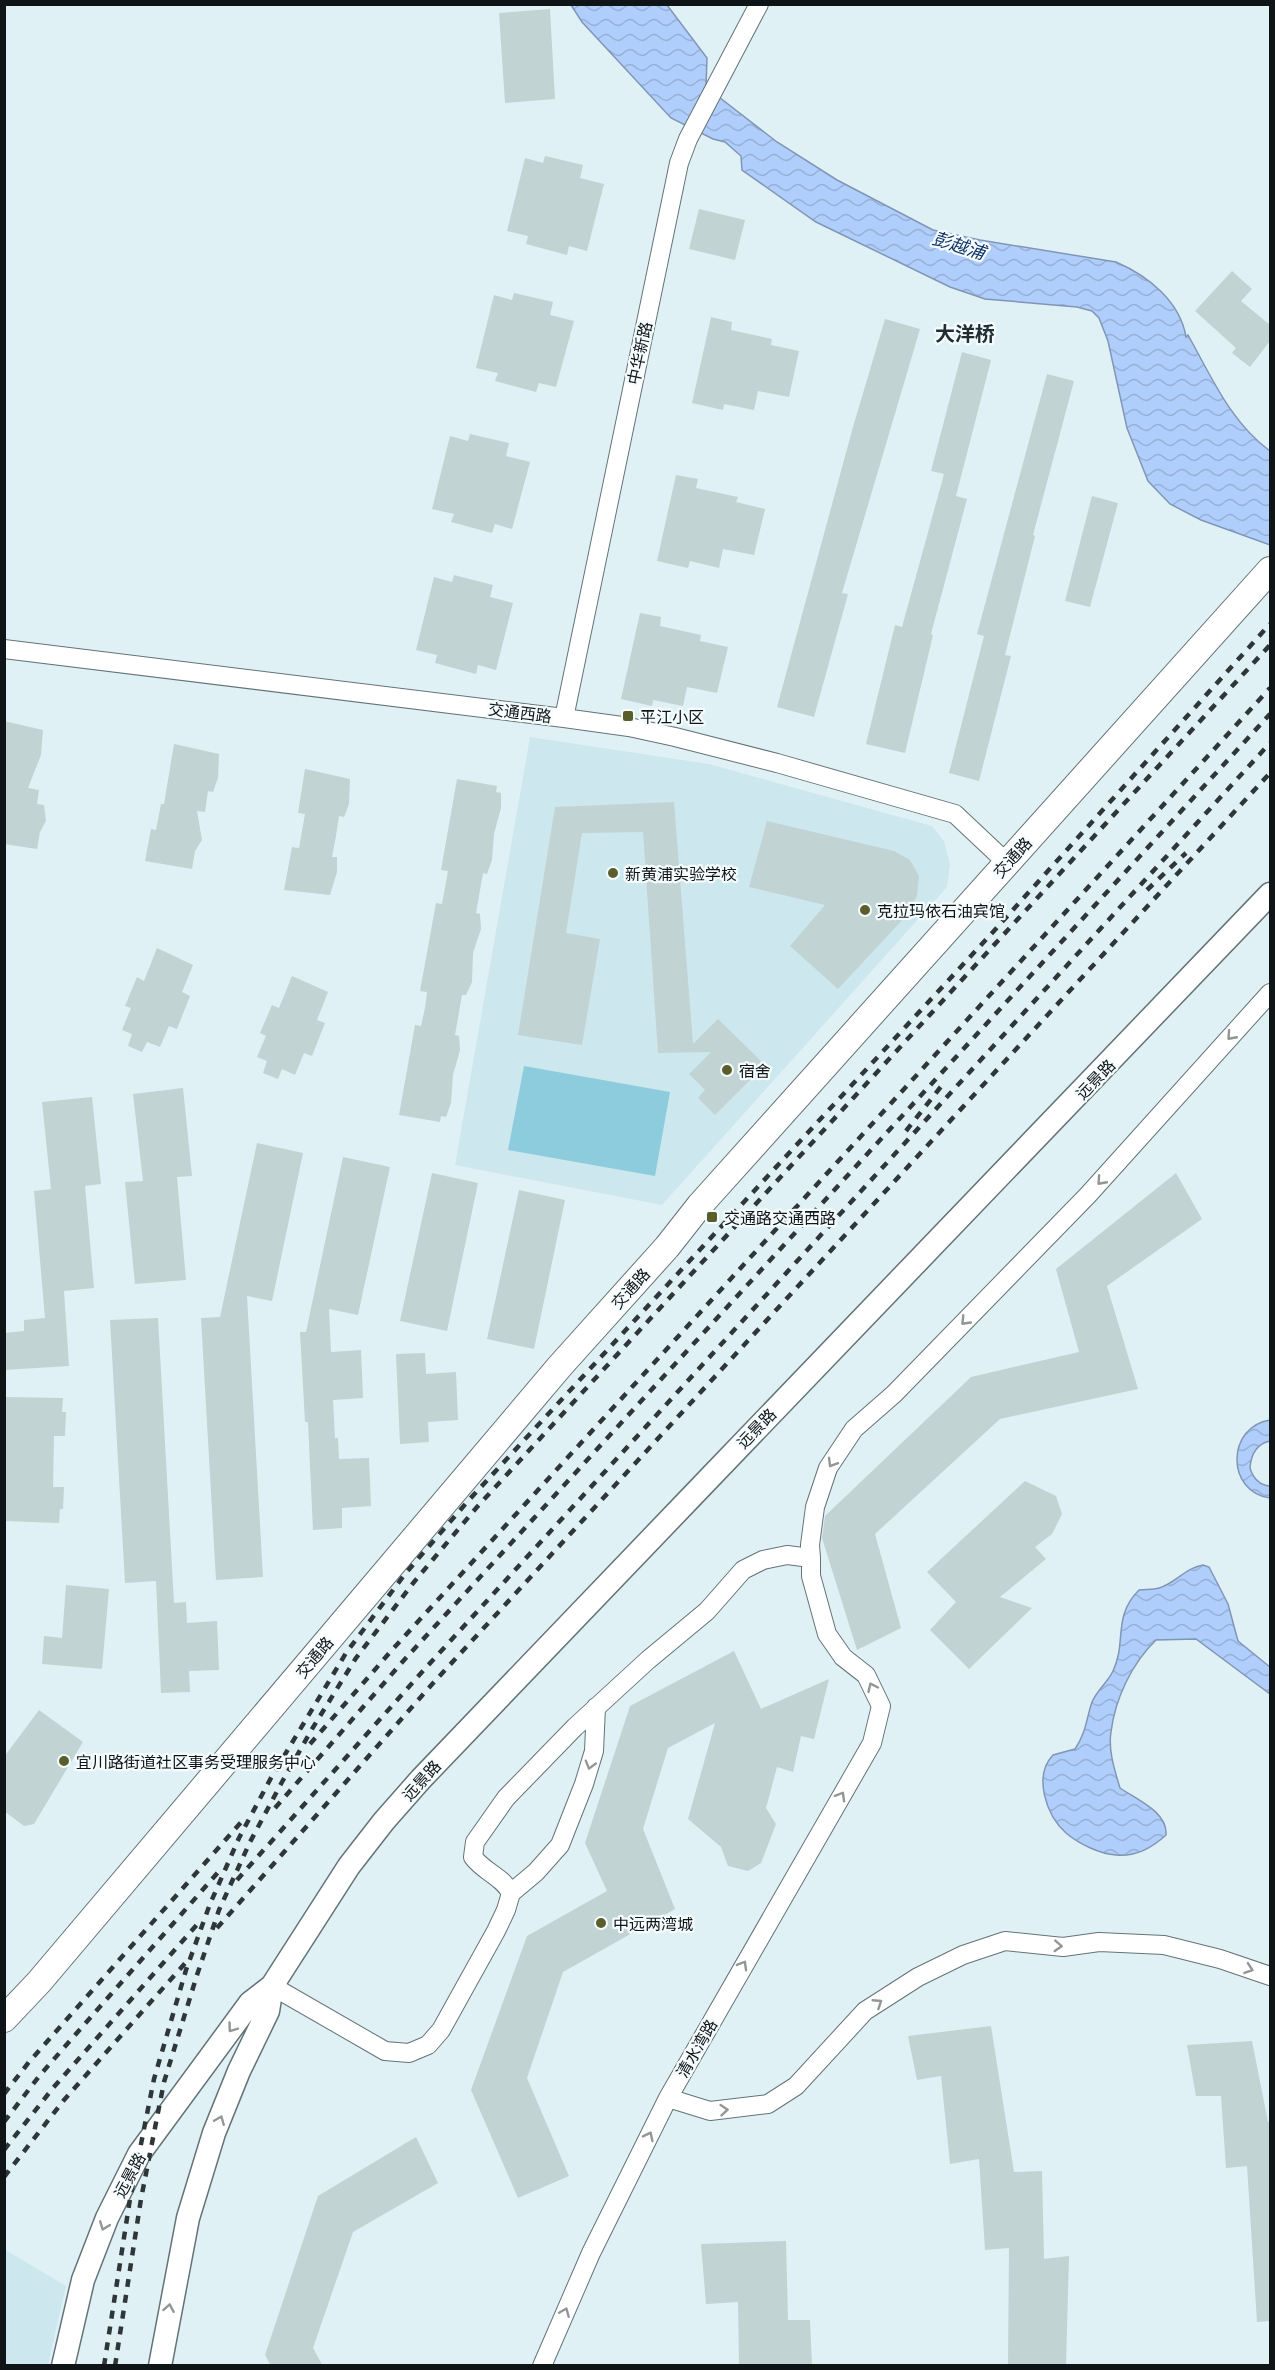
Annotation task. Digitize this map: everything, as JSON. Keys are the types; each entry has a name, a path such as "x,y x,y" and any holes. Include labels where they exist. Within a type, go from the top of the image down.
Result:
{"main road":[{"name":"交通路","path":"4,2019 39,1982 560,1366 667,1247 700,1205 1270,570"}],"street":[{"name":"中华新路","path":"564,718 679,163 688,139 759,4"},
{"name":"交通西路","path":"4,649 629,727 777,762 955,814 1007,863"},
{"name":"远景路","path":"63,2366 83,2280 107,2218 139,2154 250,2003 272,1986 349,1866 384,1821 421,1779 1270,894"},
{"name":"清水湾路","path":"542,2366 591,2253 668,2098 872,1743 881,1706 866,1675 843,1657 827,1634 811,1576 810,1545 818,1497 828,1468 854,1429 894,1394 1088,1195 1270,993"},
{"path":"511,1893 506,1883 480,1866 473,1857 476,1842 506,1798 596,1707 707,1611 743,1570 762,1560 787,1555 811,1558"},
{"path":"272,1986 385,2050 408,2053 428,2045 441,2030 492,1939 506,1910 511,1893 536,1872 560,1845 585,1784 594,1751 596,1707"},
{"path":"668,2098 710,2111 768,2104 796,2086 865,2012 918,1977 963,1955 1005,1941 1063,1947 1099,1942 1164,1945 1220,1959 1270,1976"},
{"name":"远景路","path":"160,2366 188,2218 214,2133 239,2071 268,2012 272,1986"}],"shaded area":[{"name":"新黄浦实验学校","path":"530,737 709,764 932,826 944,841 950,865 947,887 662,1205 455,1165"},
{"path":"524,1066 670,1092 655,1176 508,1150"},
{"path":"4,2249 66,2286 48,2365 5,2365"}],"water":[{"name":"彭越浦","path":"571,5 667,5 707,58 706,87 777,142 837,180 933,230 1116,262 1151,282 1170,301 1177,312 1186,337 1188,335 1233,413 1256,440 1270,451 1270,545 1201,520 1170,504 1148,481 1127,428 1108,341 1099,318 1092,311 1077,307 985,299 950,287 816,222 742,170 741,156 725,142 713,139 671,118 582,22"},
{"path":"1270,1420 1270,1441 1255,1450 1250,1468 1257,1480 1270,1486 1270,1498 1256,1493 1245,1484 1239,1473 1237,1459 1239,1446 1245,1434 1256,1425"},
{"path":"1203,1565 1209,1567 1228,1604 1238,1641 1270,1667 1270,1694 1196,1639 1156,1640 1139,1659 1126,1682 1116,1707 1110,1746 1120,1788 1157,1813 1165,1827 1166,1835 1137,1853 1123,1855 1110,1854 1083,1845 1066,1833 1048,1806 1043,1784 1047,1764 1053,1755 1075,1749 1079,1743 1092,1702 1111,1675 1117,1660 1123,1620 1131,1600 1139,1590 1165,1586 1191,1569"}],"building":[{"path":"550,9 555,99 505,103 499,13"},
{"path":"545,156 583,165 580,178 604,184 587,251 569,246 567,255 526,244 528,236 507,231 525,158 543,163"},
{"path":"699,209 745,220 735,260 689,249"},
{"path":"1232,271 1252,289 1241,301 1270,325 1270,341 1250,367 1232,353 1236,348 1195,311"},
{"path":"514,293 553,302 550,315 574,321 556,387 539,383 536,392 495,381 498,373 476,368 494,295 512,300"},
{"path":"711,317 732,322 731,330 772,339 771,345 799,351 789,397 758,391 754,410 724,404 723,410 692,403"},
{"path":"885,319 920,329 842,593 848,594 814,717 777,707 853,427"},
{"path":"962,352 991,360 956,496 967,499 931,634 933,635 905,753 866,744 895,625 902,627 944,474 931,471"},
{"path":"1047,374 1074,381 1033,535 1035,536 1005,655 1011,656 979,781 949,773 984,636 977,634"},
{"path":"470,434 509,443 506,456 530,462 512,529 495,524 492,533 451,522 454,514 432,509 450,436 468,441"},
{"path":"676,475 698,479 696,488 738,497 736,502 765,509 754,555 723,549 719,568 690,561 688,568 657,561"},
{"path":"1092,496 1118,503 1090,607 1065,601"},
{"path":"454,575 493,585 490,597 513,603 496,670 478,665 476,674 435,663 437,655 416,650 434,577 452,582"},
{"path":"640,613 661,617 660,626 701,635 700,641 728,647 717,693 687,687 683,706 653,700 652,706 621,699"},
{"path":"4,721 43,730 41,755 28,788 39,790 37,804 44,805 46,821 40,832 37,849 4,844"},
{"path":"174,744 219,754 218,778 213,792 208,791 205,812 197,811 202,840 195,851 192,869 145,861 151,829 156,830 161,804 164,804"},
{"path":"305,769 350,779 349,804 344,817 339,816 332,857 337,857 337,872 330,895 284,890 292,847 299,848 305,814 298,813"},
{"path":"457,779 497,786 496,792 501,793 501,808 494,834 492,860 487,874 483,873 476,913 480,914 481,929 473,953 472,982 466,995 462,995 455,1035 459,1036 460,1050 453,1075 451,1103 446,1117 441,1116 440,1122 399,1115 415,1025 421,1026 425,1008 427,992 420,991 436,903 442,904 448,871 441,870"},
{"path":"674,802 693,1044 718,1019 765,1065 715,1115 698,1098 705,1090 689,1074 711,1052 658,1053 643,832 582,833 566,933 600,939 582,1045 518,1035 555,807"},
{"name":"克拉玛依石油宾馆","path":"767,821 894,851 910,860 919,876 917,896 906,916 838,989 790,946 825,905 749,887"},
{"path":"157,948 193,965 182,992 190,996 177,1029 169,1026 160,1047 147,1042 142,1052 128,1046 132,1034 122,1030 131,1008 125,1006 137,977 144,981"},
{"path":"292,976 328,992 317,1020 325,1023 312,1056 304,1053 295,1075 282,1069 278,1079 263,1073 267,1061 257,1057 266,1036 260,1033 272,1005 279,1008"},
{"path":"183,1088 192,1176 177,1177 186,1280 135,1284 125,1182 143,1181 133,1094"},
{"path":"92,1097 101,1184 85,1186 94,1288 64,1291 69,1366 4,1370 4,1333 24,1331 24,1320 45,1318 34,1191 51,1189 42,1102"},
{"path":"257,1143 303,1153 272,1301 247,1296 263,1577 216,1580 201,1318 220,1317"},
{"path":"343,1157 390,1167 358,1315 329,1309 331,1352 361,1350 363,1398 333,1400 335,1438 338,1438 339,1459 369,1458 371,1506 342,1508 342,1528 313,1530 308,1422 305,1422 300,1332 306,1332"},
{"path":"432,1173 478,1183 447,1331 400,1321"},
{"path":"1176,1173 1202,1219 1107,1286 1138,1389 1000,1419 875,1534 901,1628 857,1650 822,1538 825,1516 971,1377 1079,1352 1056,1269"},
{"path":"519,1190 565,1200 534,1349 487,1339"},
{"path":"158,1318 174,1603 186,1602 187,1623 217,1621 219,1670 189,1671 190,1692 161,1693 156,1581 125,1583 110,1320"},
{"path":"425,1353 426,1374 456,1372 458,1420 428,1422 429,1442 400,1444 396,1354"},
{"path":"4,1397 63,1398 62,1412 66,1412 65,1436 54,1436 53,1487 64,1487 63,1509 60,1509 59,1523 4,1521"},
{"path":"1025,1481 1056,1496 1062,1514 1052,1534 1035,1547 1046,1559 1000,1597 1032,1608 969,1669 930,1630 956,1602 927,1572"},
{"path":"66,1585 109,1589 102,1669 42,1664 44,1636 62,1638"},
{"name":"中远两湾城","path":"734,1651 761,1709 829,1679 814,1739 801,1736 793,1772 777,1767 766,1808 776,1824 761,1863 748,1871 728,1866 721,1847 688,1819 715,1723 668,1748 643,1829 675,1909 563,1972 527,2078 569,2176 518,2198 471,2090 527,1936 607,1891 585,1843 630,1706"},
{"path":"39,1710 83,1742 34,1824 24,1826 4,1811 4,1757"},
{"path":"991,2026 1014,2172 1042,2171 1044,2259 1069,2256 1066,2366 1008,2366 1009,2248 985,2250 979,2159 950,2164 941,2076 917,2080 908,2036"},
{"path":"1252,2041 1268,2122 1270,2122 1270,2321 1257,2322 1247,2166 1226,2168 1221,2096 1196,2096 1187,2045"},
{"path":"416,2137 438,2183 353,2232 313,2348 323,2366 271,2366 265,2355 318,2196"},
{"path":"786,2241 788,2320 810,2320 812,2366 739,2366 738,2302 706,2304 701,2244"}],"railway":[{"path":"104,2366 130,2199 154,2079 186,1970 210,1904 239,1838 272,1776 346,1653 405,1574 468,1501 993,932 1270,624"},
{"path":"115,2366 141,2199 164,2082 219,1910 250,1842 282,1782 356,1658 414,1582 477,1507 1270,645"},
{"path":"310,1744 392,1650 1270,688"},
{"path":"275,1808 405,1659 1270,714"},
{"path":"237,1880 422,1672 1270,743"},
{"path":"217,1928 435,1681 1270,773"},
{"path":"1147,890 1186,853"},
{"path":"906,1131 943,1084"},
{"path":"4,2094 29,2062 243,1820"},
{"path":"4,2122 40,2075 221,1869"},
{"path":"4,2150 53,2088 201,1920"},
{"path":"4,2177 64,2100 187,1961"}],"place":[{"name":"平江小区","path":"628,716"},
{"name":"新黄浦实验学校","path":"613,873"},
{"name":"克拉玛依石油宾馆","path":"865,910"},
{"name":"宿舍","path":"727,1070"},
{"name":"交通路交通西路","path":"712,1217"},
{"name":"宜川路街道社区事务受理服务中心","path":"64,1761"},
{"name":"中远两湾城","path":"601,1923"}],"district":[{"name":"大洋桥","path":"965,333"}]}
